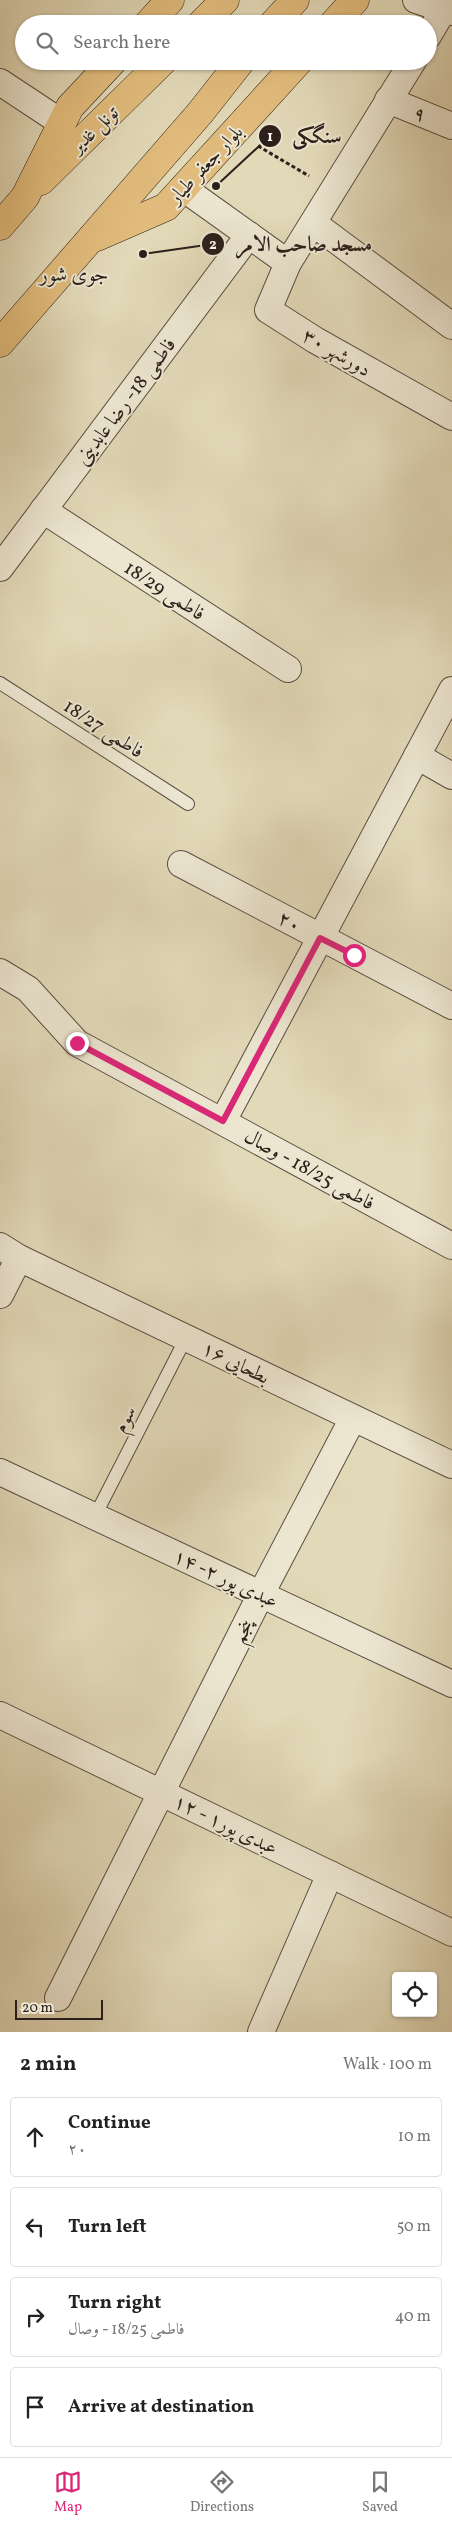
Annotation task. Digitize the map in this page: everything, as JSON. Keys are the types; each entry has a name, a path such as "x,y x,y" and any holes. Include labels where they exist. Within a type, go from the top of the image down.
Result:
{"main road":[{"path":"156,15 170,0"},
{"path":"210,15 226,0"},
{"path":"281,15 295,0"},
{"path":"341,15 355,0"},
{"path":"0,226 25,197 70,107 105,70"},
{"name":"تونل غدیر","path":"25,197 154,70"},
{"name":"بلوار جعفر طیار","path":"0,343 91,239 233,70"},
{"name":"بلوار جعفر طیار","path":"91,239 166,207 291,70"}],"street":[{"path":"416,0 448,7 437,23"},
{"path":"183,188 288,263 406,70"},
{"path":"0,82 62,124"},
{"name":"۹","path":"388,100 452,126"},
{"path":"313,223 452,326"},
{"name":"فاطمی 18- رضا عابدینی","path":"0,568 249,235"},
{"name":"دورشهر ۳۰","path":"288,263 268,310 315,340 452,417"},
{"name":"فاطمی 18/29","path":"43,510 288,669"},
{"path":"223,1121 452,690"},
{"path":"417,756 452,776"},
{"name":"۲۰","path":"181,864 452,1006"},
{"name":"فاطمی 18/25 - وصال","path":"0,972 28,989 77,1043 452,1246"},
{"path":"0,1296 10,1252"},
{"name":"بطحایی ۱۶","path":"10,1252 452,1465"},
{"name":"پنجم","path":"58,1998 260,1594 353,1418"},
{"name":"عبدی پور ۲- ۱۴","path":"0,1472 452,1684"},
{"name":"عبدی پور۱ - ۱۲","path":"0,1715 452,1932"},
{"path":"261,2032 330,1874"}],"lane":[{"name":"فاطمی 18/27","path":"0,683 188,804"},
{"name":"سوم","path":"95,1516 186,1338"}],"path":[{"path":"234,132 333,190"}],"place":[{"name":"سنگکی","path":"216,186"},
{"name":"مسجد صاحب الامر","path":"143,254"}],"district":[{"name":"جوی شور","path":"74,274"}],"route":[{"path":"77,1043 223,1121 320,938 354,955"}]}
